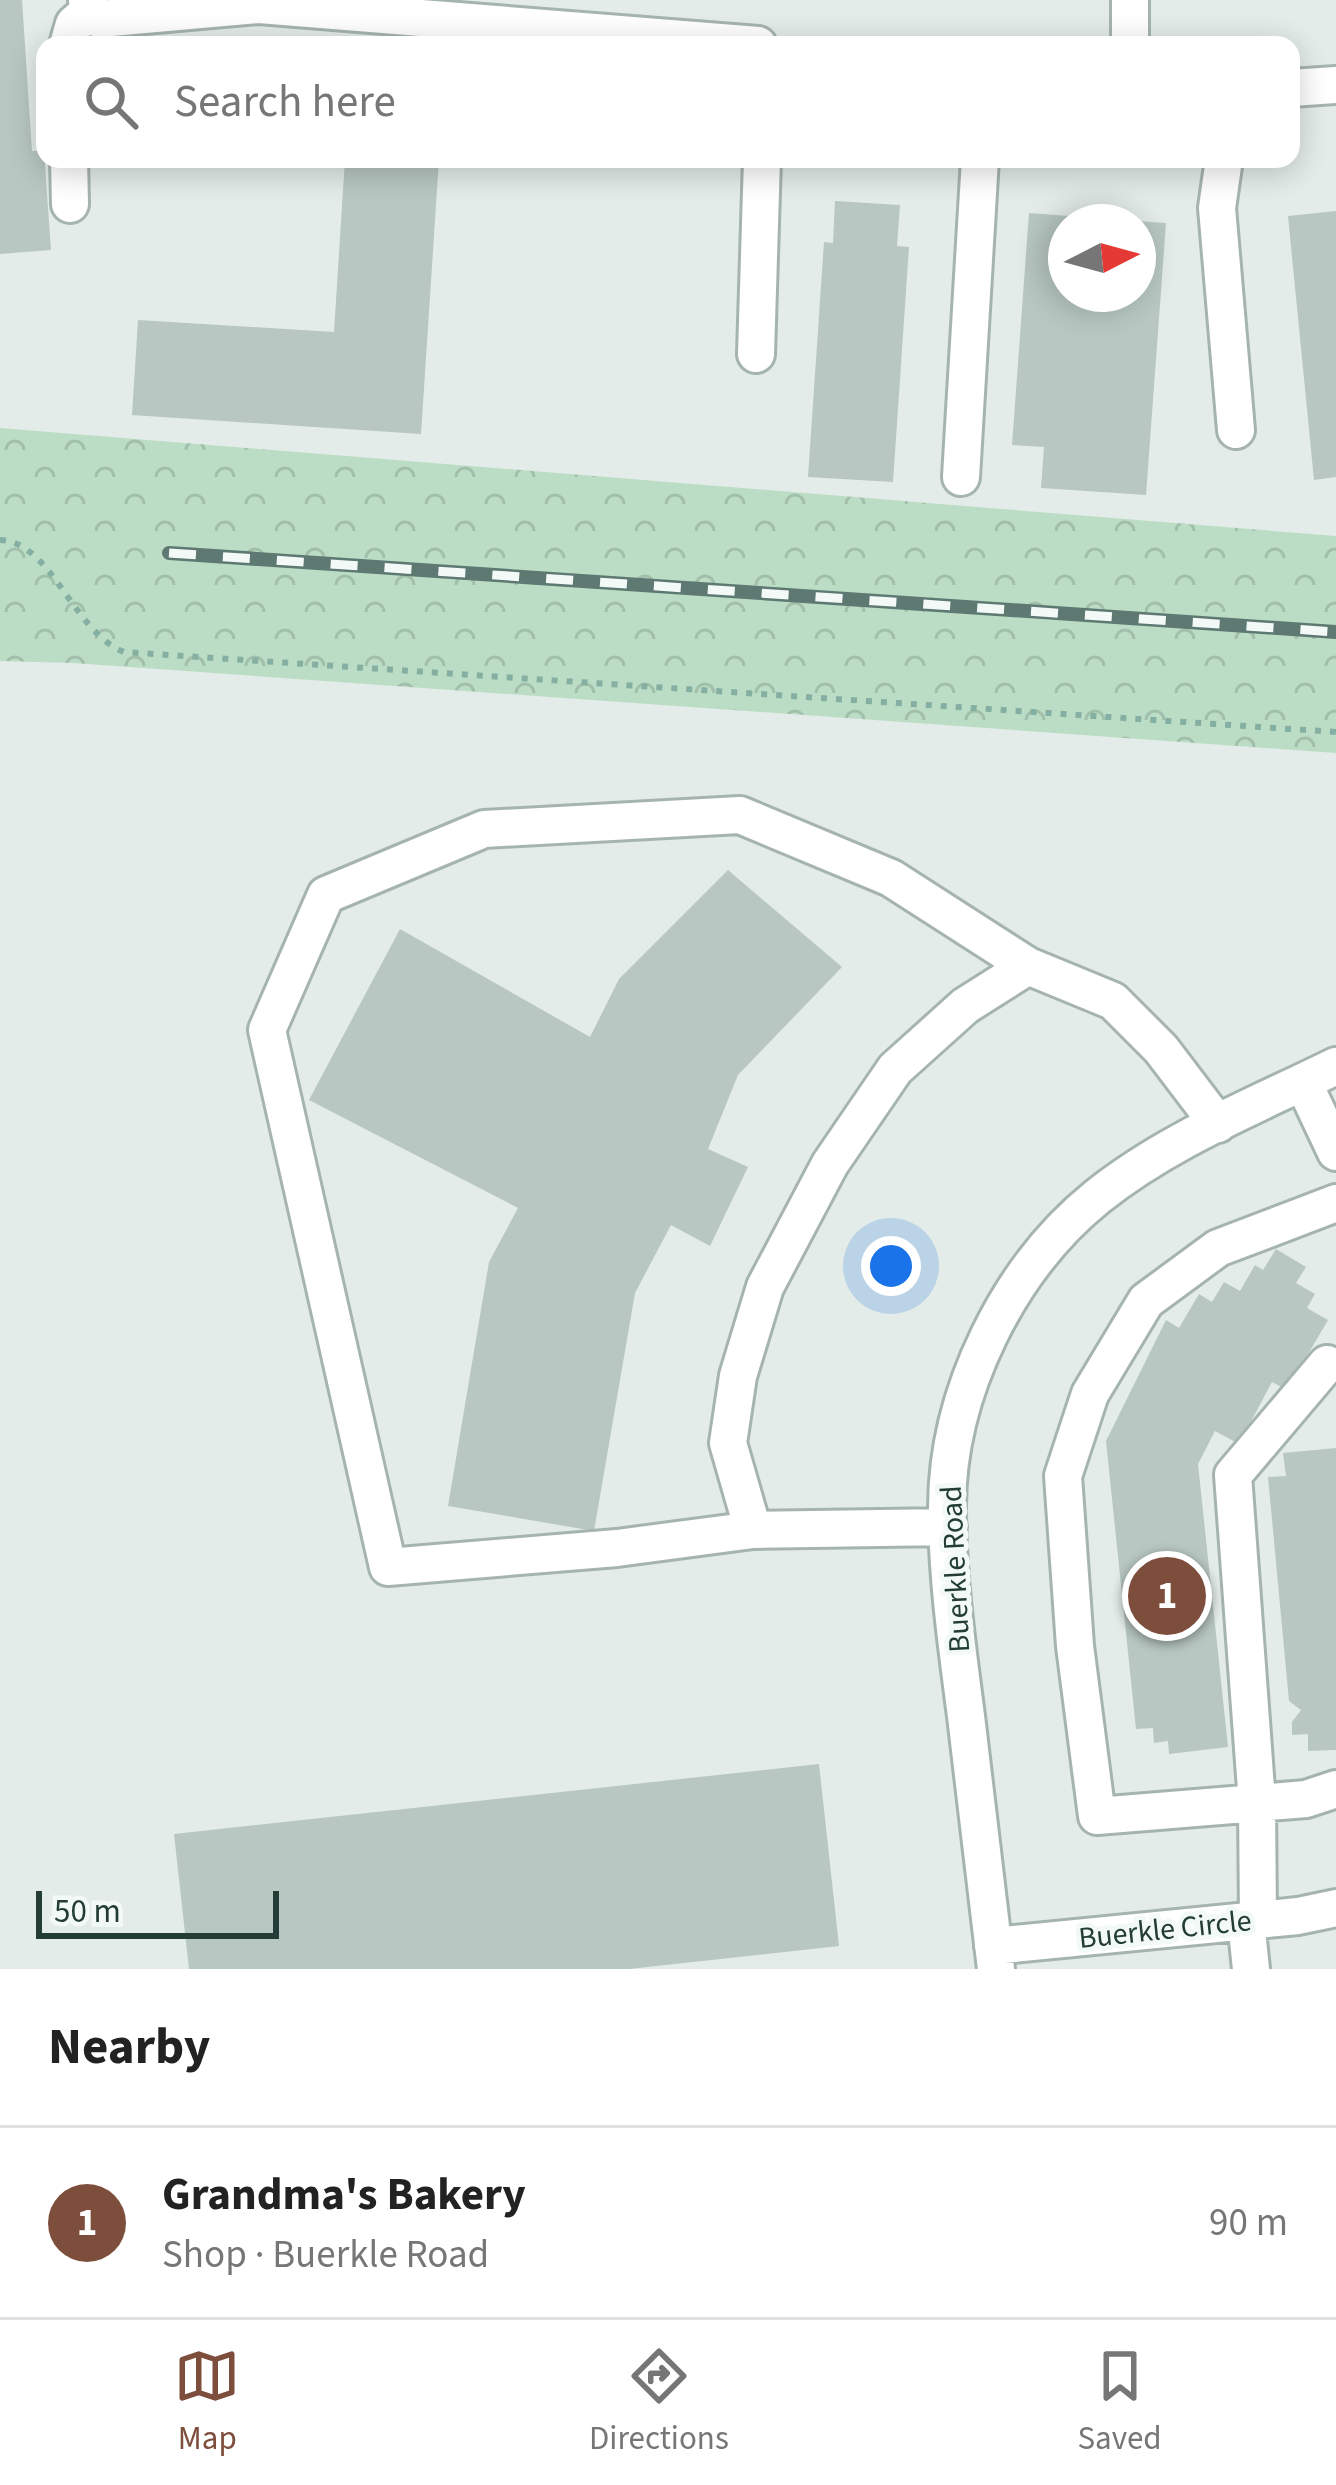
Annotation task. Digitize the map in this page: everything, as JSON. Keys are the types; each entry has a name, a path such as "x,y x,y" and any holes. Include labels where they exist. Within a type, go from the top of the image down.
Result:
{"street":[{"path":"1130,0 1130,36"},
{"path":"71,36 88,6 99,19 259,2 654,36"},
{"path":"1300,88 1336,86"},
{"path":"69,168 70,204"},
{"path":"755,354 762,168"},
{"path":"961,477 979,168"},
{"path":"1223,168 1217,208 1236,430"},
{"path":"948,1527 753,1530 617,1548 388,1567 267,1030 326,895 484,829 740,814 891,878 1028,966 1113,1001 1161,1049 1218,1124"},
{"path":"753,1530 728,1443 738,1376 765,1287 830,1164 895,1069 965,1006 1028,966"},
{"name":"Buerkle Road","path":"995,1957 948,1527 952,1454 965,1396 1011,1295 1051,1242 1093,1200 1140,1165 1336,1066"},
{"path":"1303,1082 1336,1151"},
{"path":"1336,1203 1219,1248 1147,1301 1090,1394 1064,1476 1075,1646 1097,1816 1306,1799 1336,1789"},
{"path":"1251,1969 1257,1803 1233,1475 1333,1367"},
{"name":"Buerkle Circle","path":"995,1957 1125,1951 1252,1920 1336,1908"}],"path":[{"path":"0,540 11,541 43,564 88,628 104,644 124,652 1336,732"}],"green space":[{"path":"0,428 1336,536 1336,753 0,661"}],"building":[{"path":"0,0 22,0 32,151 36,151 36,168 45,168 51,250 0,254"},
{"path":"344,168 438,168 421,434 132,415 138,320 334,332"},
{"path":"835,201 900,205 897,246 909,247 893,482 808,477 824,242 833,243"},
{"path":"1336,211 1336,477 1314,480 1288,216"},
{"path":"1029,213 1048,214 1048,312 1156,312 1156,222 1166,223 1146,495 1041,488 1044,447 1012,445"},
{"path":"728,870 842,967 738,1075 708,1149 748,1167 710,1246 671,1225 635,1293 594,1531 448,1506 489,1262 518,1208 309,1100 400,929 590,1037 619,979"},
{"path":"1276,1249 1306,1267 1296,1283 1315,1294 1307,1308 1328,1320 1287,1390 1272,1382 1239,1444 1215,1431 1198,1464 1228,1747 1169,1754 1168,1741 1154,1743 1153,1728 1136,1729 1106,1441 1166,1320 1179,1328 1199,1294 1212,1302 1224,1282 1240,1291 1255,1265 1263,1270"},
{"path":"1336,1448 1336,1750 1308,1751 1308,1734 1292,1735 1292,1722 1301,1710 1289,1701 1268,1477 1286,1476 1283,1453"},
{"path":"819,1764 839,1946 629,1969 189,1969 174,1834"}],"railway":[{"path":"169,553 1336,632"}],"place":[{"name":"Grandma's Bakery","path":"1167,1596"}]}
